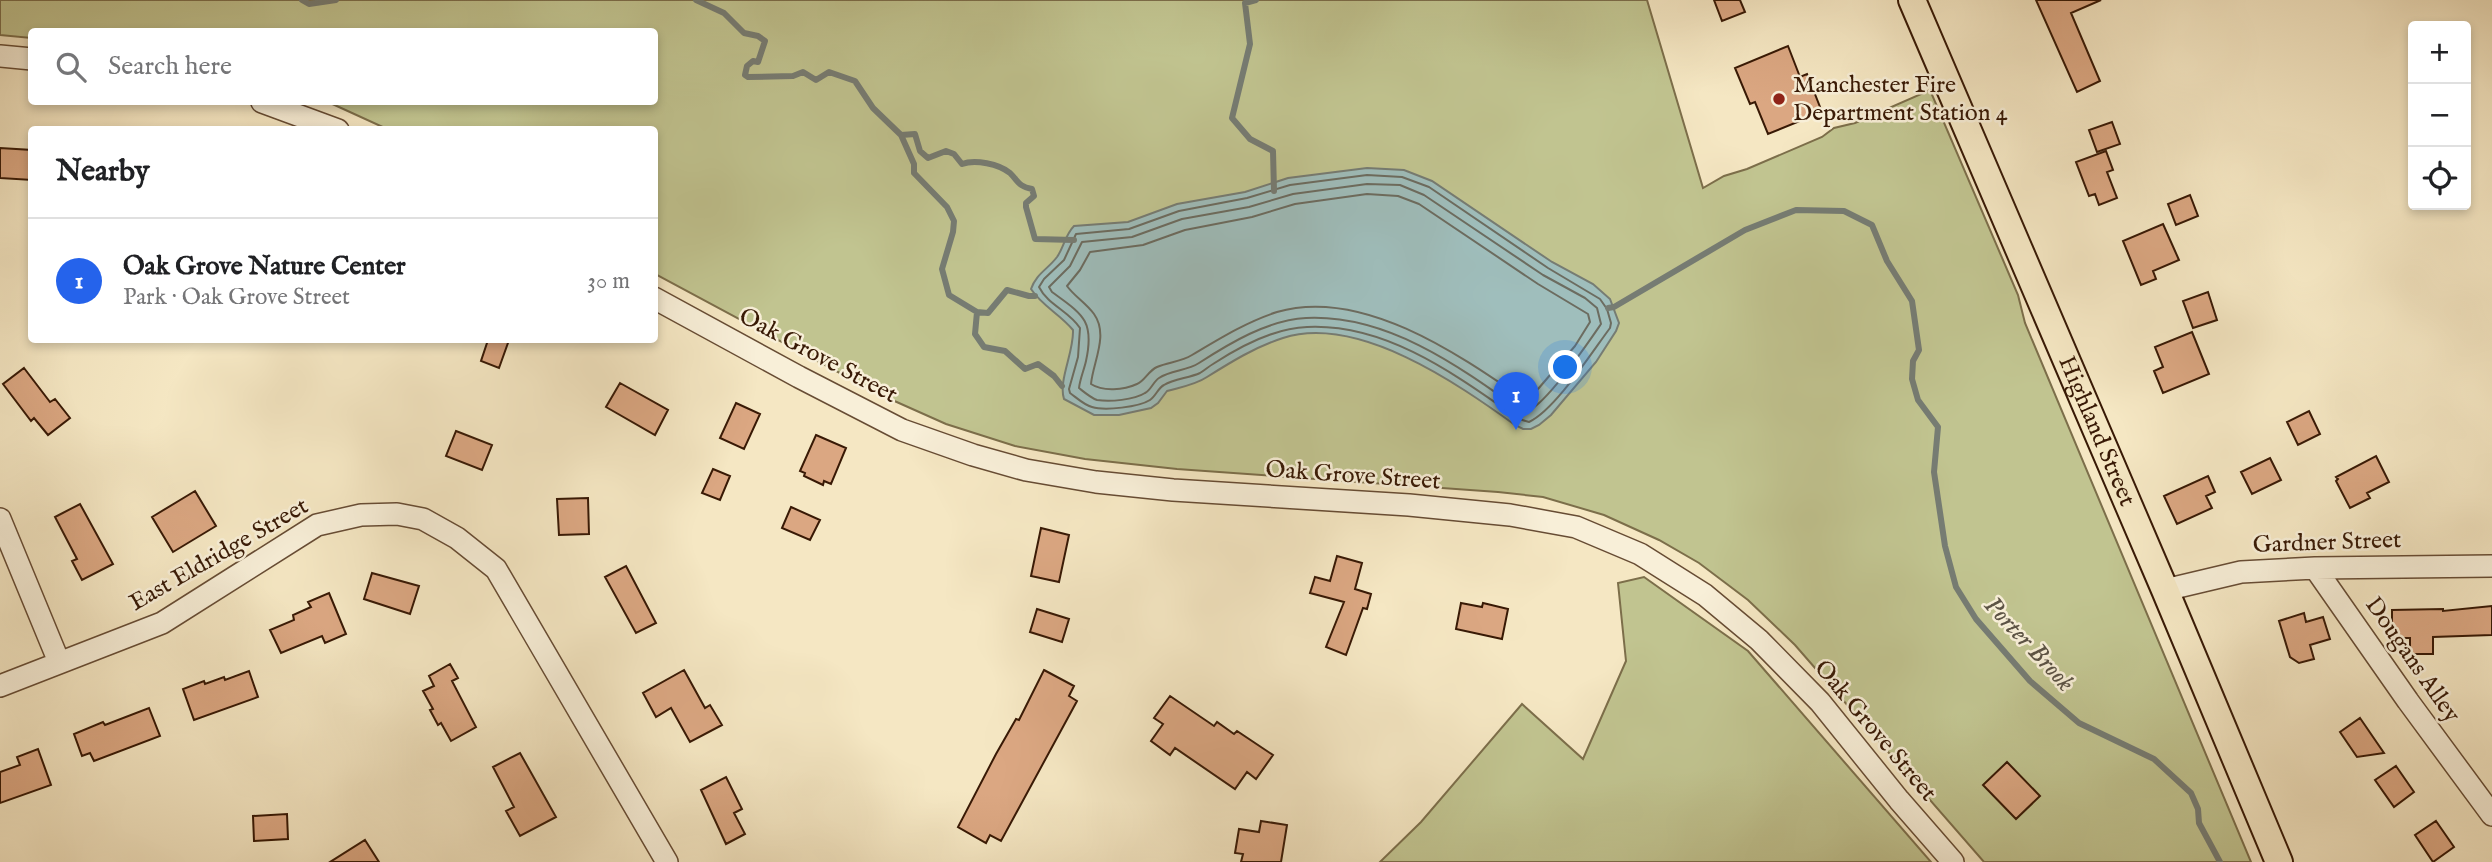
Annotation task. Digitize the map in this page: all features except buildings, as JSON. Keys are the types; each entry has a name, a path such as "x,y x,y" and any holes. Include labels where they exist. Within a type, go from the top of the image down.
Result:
{"main road":[{"name":"Highland Street","path":"1912,0 2279,862"}],"street":[{"path":"0,56 28,59"},
{"path":"270,105 327,126"},
{"name":"Oak Grove Street","path":"658,300 902,430 972,455 1027,470 1096,482 1173,490 1409,505 1510,515 1576,527 1640,554 1705,595 1759,640 1820,702 1953,862"},
{"name":"East Eldridge Street","path":"0,686 162,623 317,525 361,514 397,514 423,519 457,538 496,569 667,862"},
{"path":"0,519 59,662"},
{"name":"Gardner Street","path":"2165,590 2241,572 2315,568 2492,566"},
{"name":"Dougans Alley","path":"2315,568 2492,815"}],"green space":[{"path":"0,0 1647,0 1703,188 1724,176 1822,137 1834,128 1855,123 1930,90 2018,295 2025,323 2251,862 1984,862 1795,645 1748,600 1699,563 1659,540 1604,515 1543,497 1498,492 1177,469 1085,459 1015,446 946,424 881,395 658,276 658,126 380,126 335,105 658,105 658,28 28,28 28,38 0,35"},
{"path":"1644,577 1748,651 1931,862 1380,862 1421,822 1522,704 1583,759 1626,661 1618,583"}],"water":[{"path":"1367,168 1404,170 1432,181 1552,262 1593,284 1610,299 1619,323 1616,331 1596,362 1551,415 1539,425 1523,429 1436,373 1374,344 1343,336 1312,333 1283,338 1263,346 1198,382 1167,391 1151,408 1119,415 1094,415 1064,399 1063,384 1073,330 1031,289 1039,275 1057,257 1074,226 1128,222 1177,204 1245,192 1288,178"}],"waterway":[{"path":"302,0 309,4 336,0"},
{"path":"696,0 724,13 744,33 758,36 765,41 758,62 753,61 747,66 745,75 748,77 793,76 803,72 816,80 829,72 855,81 873,108 901,135 914,164 914,173 947,207 954,221 942,269 949,295 977,312 988,313 1007,290 1035,296"},
{"path":"1256,0 1245,3 1250,44 1232,118 1250,139 1273,151 1274,191"},
{"path":"901,135 915,134 920,151 928,158 946,151 954,154 962,164 980,162 1010,173 1021,185 1032,189 1034,196 1026,203 1026,207 1035,239 1074,240"},
{"name":"Porter Brook","path":"1608,308 1745,230 1796,210 1844,211 1872,225 1887,261 1912,301 1919,350 1913,361 1912,379 1918,400 1938,427 1934,472 1945,546 1956,587 1976,619 2030,681 2079,723 2154,759 2191,793 2198,809 2199,823 2220,862"},
{"path":"977,312 975,334 984,347 1005,351 1025,369 1038,364 1062,386"}],"place":[{"name":"Manchester Fire Department Station 4","path":"1779,99"},
{"name":"Oak Grove Nature Center","path":"1516,430"}]}
